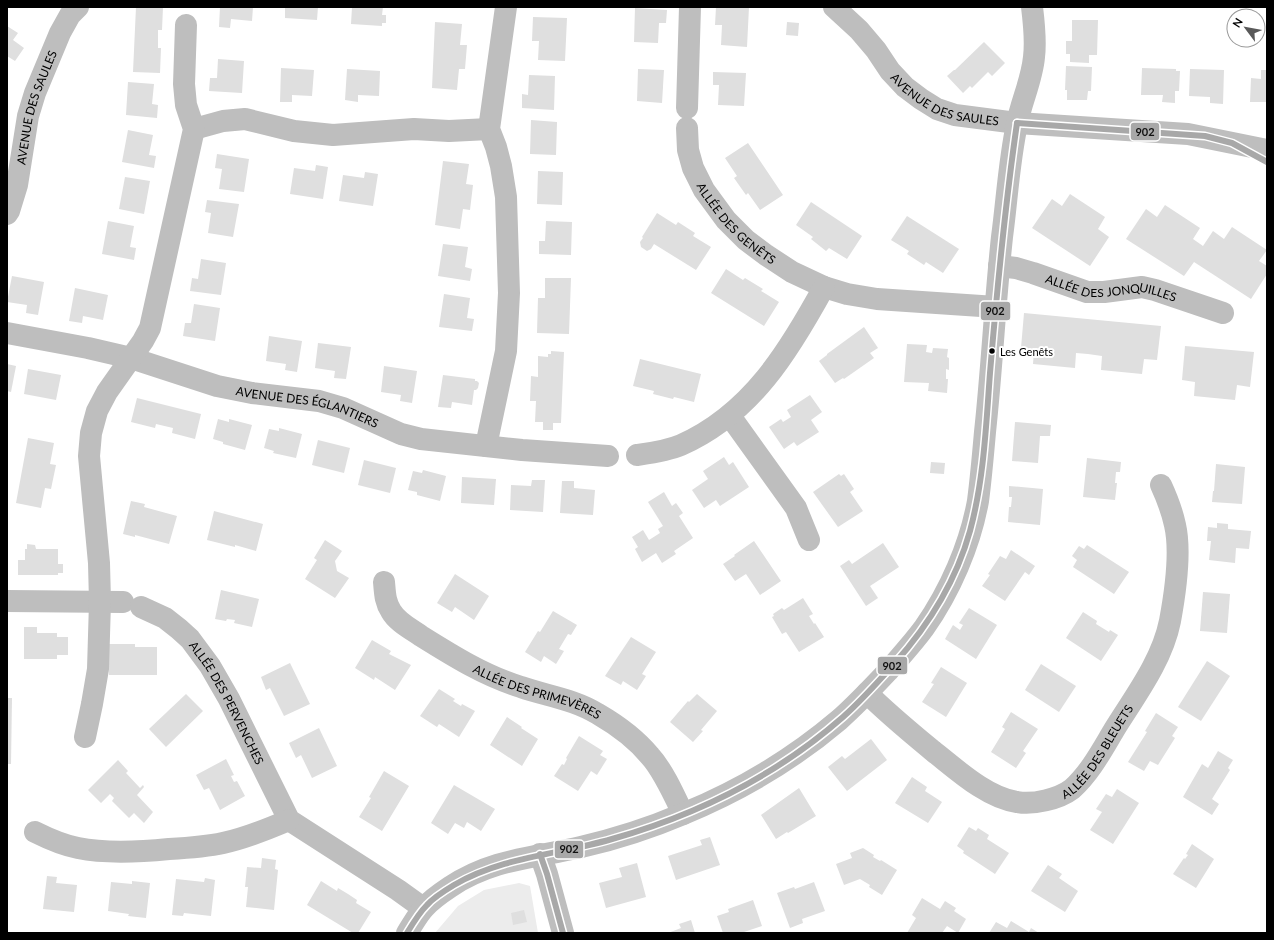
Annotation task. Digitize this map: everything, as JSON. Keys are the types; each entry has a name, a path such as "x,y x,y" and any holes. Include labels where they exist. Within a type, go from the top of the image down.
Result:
{"street":[{"name":"AVENUE DES SAULES","path":"7,214 17,185 28,116 35,92 60,33 70,15 78,7"},
{"path":"486,446 506,351 509,293 506,197 502,166 489,129 506,7"},
{"name":"ALLÉE DES GENÊTS","path":"690,7 687,118 688,150 704,190 726,220 746,240 792,272 824,287 847,294 876,299 996,307"},
{"name":"AVENUE DES SAULES","path":"834,7 859,30 876,50 890,71 905,87 937,109 955,115 1017,123 1188,134 1205,136 1267,150"},
{"path":"407,933 423,908 437,896 462,879 498,864 611,839 683,814 735,791 782,763 840,719 867,693 925,627 952,581 961,560 977,502 987,413 999,266 1011,163 1017,123 1034,57 1035,34 1032,7"},
{"path":"85,737 98,669 100,602 100,563 88,456 91,433 97,411 107,392 143,341 150,328 194,129 186,106 184,84 186,25"},
{"path":"194,129 223,121 245,119 294,131 333,135 414,129 449,131 489,129"},
{"name":"AVENUE DES SAULES","path":"1232,143 1267,162"},
{"name":"ALLÉE DES JONQUILLES","path":"999,266 1016,268 1033,273 1087,292 1104,292 1142,287 1222,313"},
{"path":"636,455 660,451 680,445 704,433 730,416 745,402 779,362 811,311 824,287"},
{"name":"AVENUE DES ÉGLANTIERS","path":"7,333 88,348 131,358 217,386 258,394 319,402 343,408 401,434 421,439 522,450 608,456"},
{"path":"730,416 796,508 809,540"},
{"name":"ALLÉE DES BLEUETS","path":"867,693 898,723 961,774 982,788 1000,797 1017,802 1035,802 1053,798 1071,790 1085,775 1101,752 1154,664 1163,644 1173,598 1177,550 1176,526 1161,485"},
{"name":"ALLÉE DES PRIMEVÈRES","path":"384,582 385,600 391,612 403,624 427,640 478,670 523,688 582,705 599,714 619,728 651,757 666,780 683,814"},
{"path":"7,601 100,602"},
{"name":"ALLÉE DES PERVENCHES","path":"100,602 132,604 165,618 179,628 190,639 210,666 229,699 289,820"},
{"path":"35,832 54,841 78,848 100,851 144,851 223,843 258,833 289,820 398,890 423,908"},
{"path":"540,854 563,933"}],"shaded area":[{"path":"519,883 530,886 538,933 435,933 458,906 484,890"}],"building":[{"path":"136,7 163,7 162,30 158,30 158,48 161,48 160,73 133,72"},
{"path":"220,7 253,7 252,21 231,19 230,28 219,27"},
{"path":"285,7 318,7 317,20 285,18"},
{"path":"352,7 383,7 382,15 386,15 386,23 382,23 382,26 351,24"},
{"path":"716,7 749,7 747,47 721,45 722,25 715,25"},
{"path":"635,8 667,10 666,23 659,23 658,43 634,42"},
{"path":"533,17 567,18 565,61 538,60 539,41 532,41"},
{"path":"1072,20 1098,20 1097,55 1089,55 1089,63 1070,62 1070,54 1066,54 1066,41 1072,41"},
{"path":"435,22 462,24 460,45 467,45 465,69 459,69 457,90 432,88"},
{"path":"787,22 799,23 798,36 786,35"},
{"path":"7,26 18,33 13,40 24,48 15,61 7,56"},
{"path":"984,42 1005,63 992,76 988,72 972,88 970,86 963,93 947,76"},
{"path":"218,59 244,61 242,93 209,91 210,78 217,78"},
{"path":"1066,66 1092,67 1091,91 1088,91 1087,100 1067,100 1067,90 1065,90"},
{"path":"281,68 314,70 312,96 292,95 292,102 280,102"},
{"path":"1142,68 1176,69 1176,71 1180,71 1179,91 1175,91 1175,103 1162,102 1163,95 1141,95"},
{"path":"347,69 380,71 379,96 358,95 358,102 345,100"},
{"path":"638,69 664,70 662,103 637,101"},
{"path":"1190,69 1224,70 1223,104 1210,103 1210,97 1189,96"},
{"path":"1261,70 1267,70 1267,102 1250,102 1251,78 1261,79"},
{"path":"713,72 746,73 744,106 718,105 719,85 713,85"},
{"path":"529,75 555,76 554,110 522,108 522,94 528,95"},
{"path":"128,82 154,84 152,104 158,105 157,118 126,115"},
{"path":"531,120 557,122 556,155 530,154"},
{"path":"128,130 153,135 149,155 156,156 154,168 122,162"},
{"path":"748,143 783,195 760,210 748,193 746,195 734,178 737,176 725,158"},
{"path":"217,154 249,159 244,192 219,189 222,169 215,168"},
{"path":"443,161 469,164 466,184 473,185 470,210 463,209 460,229 435,225"},
{"path":"316,165 328,167 323,199 290,194 294,168 315,171"},
{"path":"538,171 563,172 562,205 537,204"},
{"path":"365,172 378,174 373,206 339,201 343,175 364,178"},
{"path":"125,177 150,181 144,214 119,209"},
{"path":"1070,194 1105,217 1098,229 1109,237 1090,266 1032,228 1052,199 1062,206"},
{"path":"207,200 239,204 233,237 208,233 211,213 205,212"},
{"path":"811,202 862,236 847,259 829,248 826,251 811,239 813,237 796,225"},
{"path":"1165,205 1200,228 1193,239 1203,246 1213,231 1224,239 1232,227 1267,250 1259,261 1267,266 1267,274 1251,299 1194,262 1184,276 1126,239 1146,209 1157,217"},
{"path":"657,213 676,225 678,222 695,233 693,236 711,247 696,270 654,244 651,249 647,251 641,247 640,242 643,238 642,237"},
{"path":"907,216 959,249 943,273 926,262 924,265 907,254 909,251 891,240"},
{"path":"108,221 134,226 130,247 136,248 134,260 102,254"},
{"path":"546,221 572,222 571,255 539,254 539,241 545,241"},
{"path":"443,244 468,247 465,267 472,269 470,281 438,276"},
{"path":"201,259 226,263 221,295 190,291 192,278 198,279"},
{"path":"726,269 743,280 745,278 763,289 761,291 779,302 764,326 711,293"},
{"path":"12,276 44,282 38,315 26,313 27,305 7,302"},
{"path":"545,278 571,278 569,334 537,333 538,298 545,298"},
{"path":"75,288 108,295 103,320 83,316 82,323 69,321"},
{"path":"444,294 470,298 467,318 474,319 472,331 439,327"},
{"path":"194,304 220,308 215,341 183,336 185,323 191,323"},
{"path":"1024,313 1161,326 1157,360 1144,359 1142,374 1101,370 1102,356 1088,354 1076,353 1075,368 1033,364 1034,350 1021,348"},
{"path":"864,327 878,348 870,353 874,358 844,379 843,378 835,383 819,361"},
{"path":"269,336 302,341 297,372 285,370 286,364 266,361"},
{"path":"318,343 351,347 346,379 334,378 335,371 315,368"},
{"path":"907,344 927,345 926,352 932,353 933,348 948,349 947,357 949,358 949,370 946,369 946,379 948,379 947,393 928,391 929,383 904,382"},
{"path":"1185,346 1254,352 1250,387 1237,385 1235,400 1194,396 1195,382 1182,380"},
{"path":"551,351 564,352 561,423 553,423 553,430 543,430 543,422 535,422 536,401 530,401 531,376 538,377 538,356 548,357 548,354 551,354"},
{"path":"640,359 701,374 694,402 653,394 654,391 633,386"},
{"path":"7,364 16,366 11,392 7,391"},
{"path":"384,366 417,371 412,403 400,401 401,395 381,392"},
{"path":"28,369 61,375 56,400 24,394"},
{"path":"443,375 475,379 475,381 479,383 478,388 474,390 472,405 452,402 451,408 438,407"},
{"path":"810,395 822,412 811,420 819,432 797,446 794,442 784,449 769,427 781,419 783,422 791,417 787,410"},
{"path":"137,398 201,414 195,439 172,433 173,428 156,424 155,428 131,422"},
{"path":"218,419 229,422 229,419 252,425 245,450 223,444 223,442 213,439"},
{"path":"1015,422 1051,425 1050,436 1040,436 1038,463 1012,461"},
{"path":"279,428 302,434 296,458 273,453 274,451 264,448 269,429 279,431"},
{"path":"28,438 54,443 50,464 56,465 51,489 45,488 41,508 16,503"},
{"path":"318,440 350,448 344,473 312,465"},
{"path":"724,457 729,465 733,462 749,487 720,506 716,500 704,508 692,490 708,479 703,471"},
{"path":"1087,458 1121,462 1120,472 1116,472 1115,483 1117,483 1115,500 1083,497"},
{"path":"364,460 396,468 390,493 358,485"},
{"path":"931,462 945,463 944,474 930,473"},
{"path":"1216,464 1245,467 1242,504 1212,502"},
{"path":"423,470 446,476 440,501 417,495 417,492 408,490 413,471 422,473"},
{"path":"839,474 841,476 844,474 854,489 850,492 863,511 838,527 813,492"},
{"path":"462,477 496,479 494,505 461,503"},
{"path":"532,480 545,480 543,512 510,510 511,485 531,486"},
{"path":"562,481 574,481 574,488 595,490 593,515 560,513"},
{"path":"1009,486 1043,489 1040,525 1008,522 1009,507 1011,507 1012,497 1009,497"},
{"path":"664,492 672,506 676,503 683,513 679,516 693,538 674,551 676,554 662,563 656,553 642,562 635,549 638,547 632,537 643,530 649,540 660,533 658,529 663,526 648,502"},
{"path":"131,501 145,504 144,507 177,516 169,544 135,535 135,537 123,534"},
{"path":"214,511 263,524 256,551 235,545 235,547 207,540"},
{"path":"1217,523 1228,524 1228,529 1251,531 1249,549 1236,548 1235,563 1209,560 1211,541 1207,541 1208,527 1217,528"},
{"path":"325,540 342,551 335,561 337,571 349,578 335,598 305,579 317,560 314,558"},
{"path":"754,541 781,581 760,595 746,574 735,581 723,564"},
{"path":"883,543 899,567 870,586 878,598 866,606 840,566 849,560 852,564"},
{"path":"27,544 35,545 36,549 58,549 58,564 63,564 63,573 58,573 58,575 18,575 18,560 25,560 25,549 27,549"},
{"path":"1087,545 1129,572 1114,594 1073,567 1077,560 1072,556 1079,546 1084,549"},
{"path":"1011,550 1035,566 1029,575 1025,572 1005,601 982,586 990,575 988,574 1000,556 1006,559"},
{"path":"455,574 489,596 474,620 455,607 452,612 437,603"},
{"path":"221,590 259,599 252,627 234,623 235,620 227,619 226,621 215,619"},
{"path":"1203,592 1230,594 1227,633 1200,631"},
{"path":"803,598 813,614 809,616 824,637 799,652 786,632 782,634 772,617 774,616 773,614 782,608 784,610"},
{"path":"969,608 997,625 976,659 945,639 953,625 960,630 963,625 959,623"},
{"path":"553,611 577,625 571,635 568,634 559,649 564,651 556,664 544,656 541,662 525,652"},
{"path":"1083,612 1097,621 1096,624 1109,632 1110,630 1118,635 1101,661 1066,638"},
{"path":"24,627 37,627 37,633 57,633 57,637 68,637 68,655 57,655 57,659 24,659"},
{"path":"631,637 656,652 642,674 646,676 637,690 623,681 621,685 605,676"},
{"path":"372,640 391,651 389,654 411,665 395,690 375,677 374,680 355,668"},
{"path":"109,644 135,644 135,647 157,647 157,675 109,675"},
{"path":"1207,661 1230,676 1201,721 1178,707"},
{"path":"290,663 310,704 284,716 270,688 266,690 261,677"},
{"path":"1041,664 1076,686 1059,712 1025,690"},
{"path":"941,667 967,683 946,717 922,702 934,684 931,683"},
{"path":"439,689 455,699 453,701 461,706 462,704 475,711 459,737 439,724 437,727 420,716"},
{"path":"186,694 203,711 166,747 149,729"},
{"path":"697,694 717,711 693,742 670,722 688,701 689,702"},
{"path":"7,698 12,698 11,764 7,764"},
{"path":"1011,712 1038,729 1023,751 1026,753 1016,768 991,752 1005,729 1002,727"},
{"path":"1156,713 1178,727 1172,736 1175,738 1158,765 1150,761 1144,771 1128,762 1147,732 1145,731"},
{"path":"507,717 538,739 522,766 490,745"},
{"path":"319,728 337,766 312,778 301,755 296,758 289,743"},
{"path":"579,736 603,751 600,755 607,759 597,775 591,771 578,791 554,776 562,764 564,765 567,759 566,758"},
{"path":"871,739 887,760 847,791 828,767 842,756 845,759"},
{"path":"1218,751 1233,760 1228,768 1230,770 1212,799 1219,804 1212,815 1183,797 1202,764 1208,768"},
{"path":"226,759 234,775 231,776 234,782 237,781 245,796 220,810 209,788 204,790 196,775"},
{"path":"118,760 128,771 126,773 140,788 143,785 144,787 137,795 153,812 144,823 134,813 129,818 112,801 114,798 110,794 101,803 88,790"},
{"path":"384,771 409,786 382,831 359,817 371,798 369,797"},
{"path":"912,777 927,787 925,791 942,802 928,823 895,803"},
{"path":"454,785 495,809 481,831 467,822 464,828 455,823 448,834 431,823"},
{"path":"799,788 816,816 776,839 761,815"},
{"path":"1117,789 1139,803 1113,844 1090,830 1102,812 1096,809 1106,794 1112,797"},
{"path":"969,827 976,831 978,828 989,835 987,839 1009,853 995,874 963,853 964,851 957,846"},
{"path":"710,837 720,865 676,880 668,856 702,845 700,840"},
{"path":"1192,844 1214,859 1196,888 1173,874 1184,858 1185,859 1188,855 1186,854"},
{"path":"863,848 874,855 873,857 897,870 882,895 860,879 844,885 836,864 852,858 850,853"},
{"path":"262,858 276,860 275,869 278,870 274,910 246,907 248,887 245,887 247,867 261,868"},
{"path":"637,863 646,897 606,908 599,883 622,877 619,868"},
{"path":"1048,865 1062,874 1059,878 1078,891 1065,912 1031,891"},
{"path":"47,876 57,877 56,883 77,885 74,912 43,909"},
{"path":"205,878 215,880 211,916 184,913 183,916 172,915 176,879 204,882"},
{"path":"132,881 150,883 146,918 128,916 129,914 108,911 111,882 132,884"},
{"path":"321,881 337,891 338,888 348,894 357,900 356,903 371,912 358,933 353,933 307,905"},
{"path":"814,882 825,911 802,919 803,923 790,928 777,893 794,887 795,889"},
{"path":"922,898 940,909 945,901 956,908 954,911 966,919 958,933 947,926 942,933 907,933 916,918 912,915"},
{"path":"753,900 762,926 744,933 723,933 717,916 729,912 728,909"},
{"path":"524,910 527,922 513,925 511,913"},
{"path":"691,920 695,933 668,933 681,928 679,924"},
{"path":"1011,921 1029,932 1031,928 1039,933 989,933 996,922 1007,928"}],"transit line":[{"name":"902","path":"1017,123 1205,136 1232,143 1267,162"},
{"name":"902","path":"407,933 424,908 433,899 454,885 473,875 512,862 612,839 643,829 705,805 763,775 818,738 843,717 882,678 919,634 940,602 949,585 964,549 975,511 984,452 998,279 1017,123"},
{"name":"902","path":"540,854 563,933"}],"place":[{"name":"Les Genêts","path":"992,351"}]}
